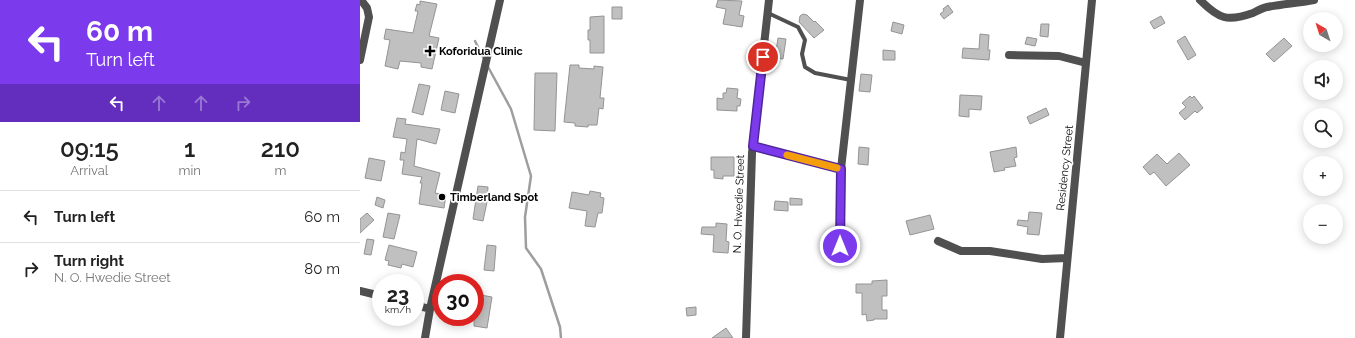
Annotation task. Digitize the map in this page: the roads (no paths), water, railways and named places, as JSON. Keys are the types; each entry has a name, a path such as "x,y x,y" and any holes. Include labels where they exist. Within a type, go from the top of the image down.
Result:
{"street":[{"path":"360,60 369,17 367,8 361,0"},
{"path":"425,338 430,309 484,65 500,0"},
{"name":"N. O. Hwedie Street","path":"746,338 753,146 770,0"},
{"path":"840,246 841,169 860,0"},
{"name":"Residency Street","path":"1060,338 1092,0"},
{"path":"1200,0 1221,17 1229,19 1266,8 1314,0"},
{"path":"1009,55 1059,56 1086,63"},
{"path":"753,146 841,169"},
{"path":"938,241 961,251 990,251 1042,259 1067,258"},
{"path":"360,291 372,294"},
{"path":"424,307 430,309"}],"lane":[{"path":"768,13 798,27 805,40 802,54 805,67 815,73 851,80"}],"waterway":[{"path":"475,41 484,59"},
{"path":"487,65 511,109 531,176 525,217 526,248 541,269 560,327 561,338"}],"place":[{"name":"Koforidua Clinic","path":"430,51"},
{"name":"Timberland Spot","path":"442,197"}]}
